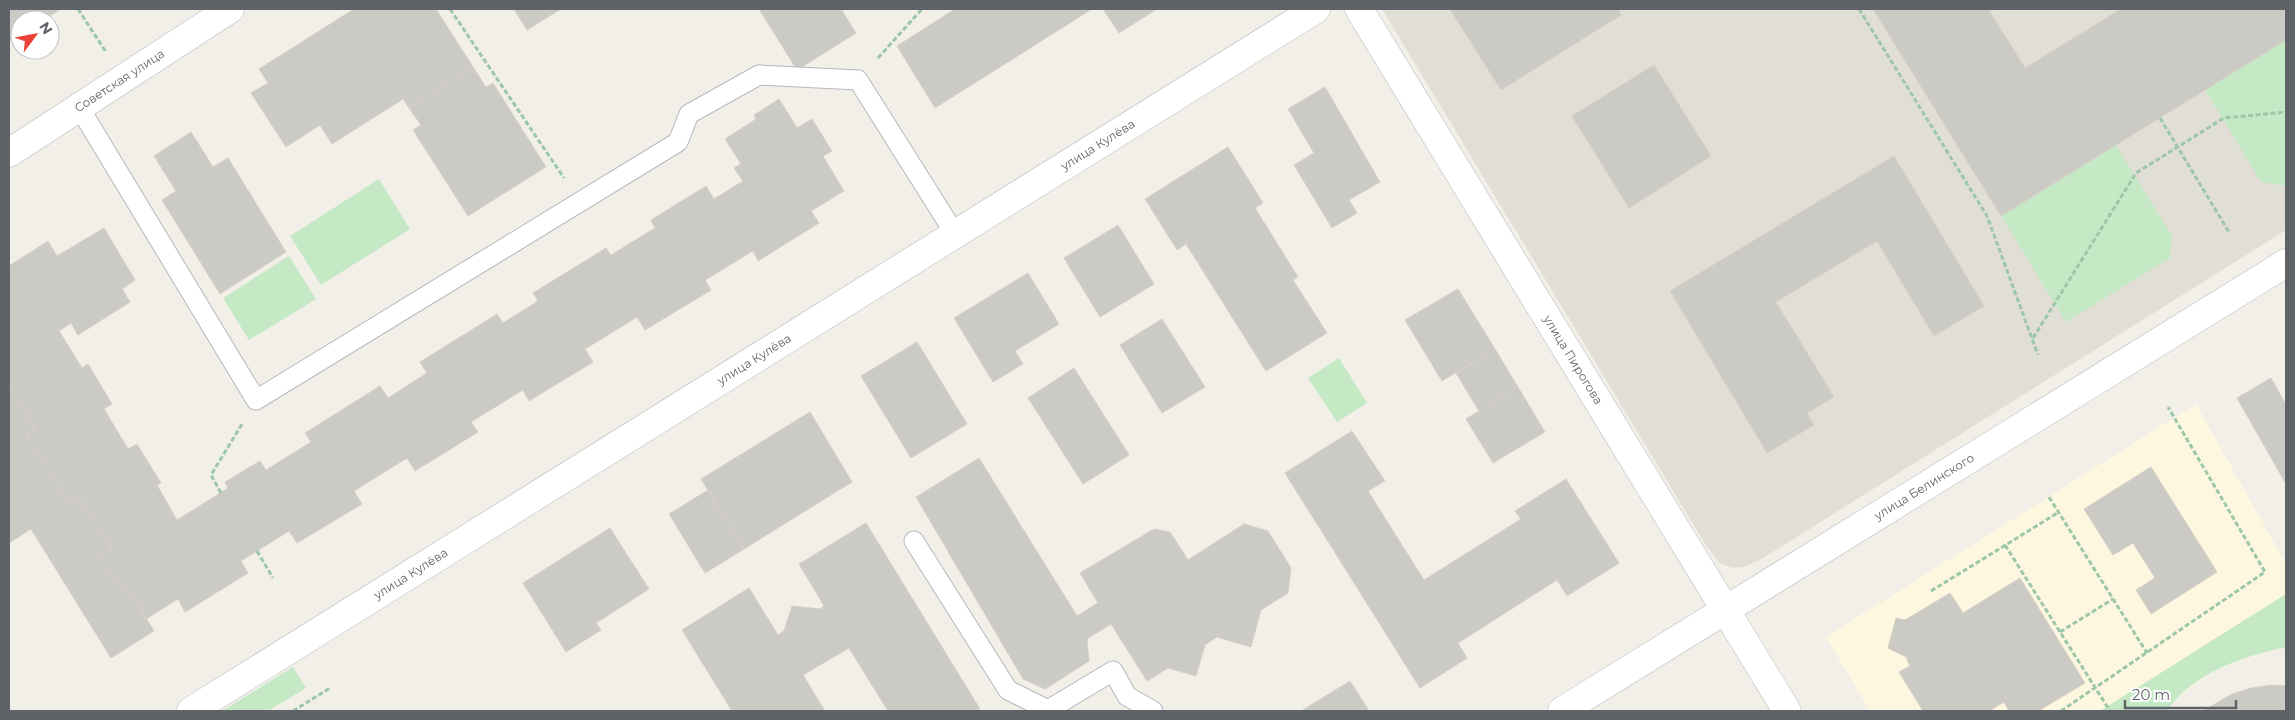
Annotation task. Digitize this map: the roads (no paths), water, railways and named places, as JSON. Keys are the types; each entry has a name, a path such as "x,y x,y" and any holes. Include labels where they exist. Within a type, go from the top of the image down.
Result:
{"street":[{"name":"Советская улица","path":"11,147 79,107 230,9"},
{"name":"улица Кулёва","path":"192,711 1316,9"},
{"name":"улица Пирогова","path":"1359,9 1788,711"},
{"name":"улица Белинского","path":"1562,711 2286,262"}],"lane":[{"path":"79,107 256,400 678,142 689,114 759,75 858,80 954,234"},
{"path":"914,541 1008,690 1048,710 1114,671 1127,696 1153,711"}]}
